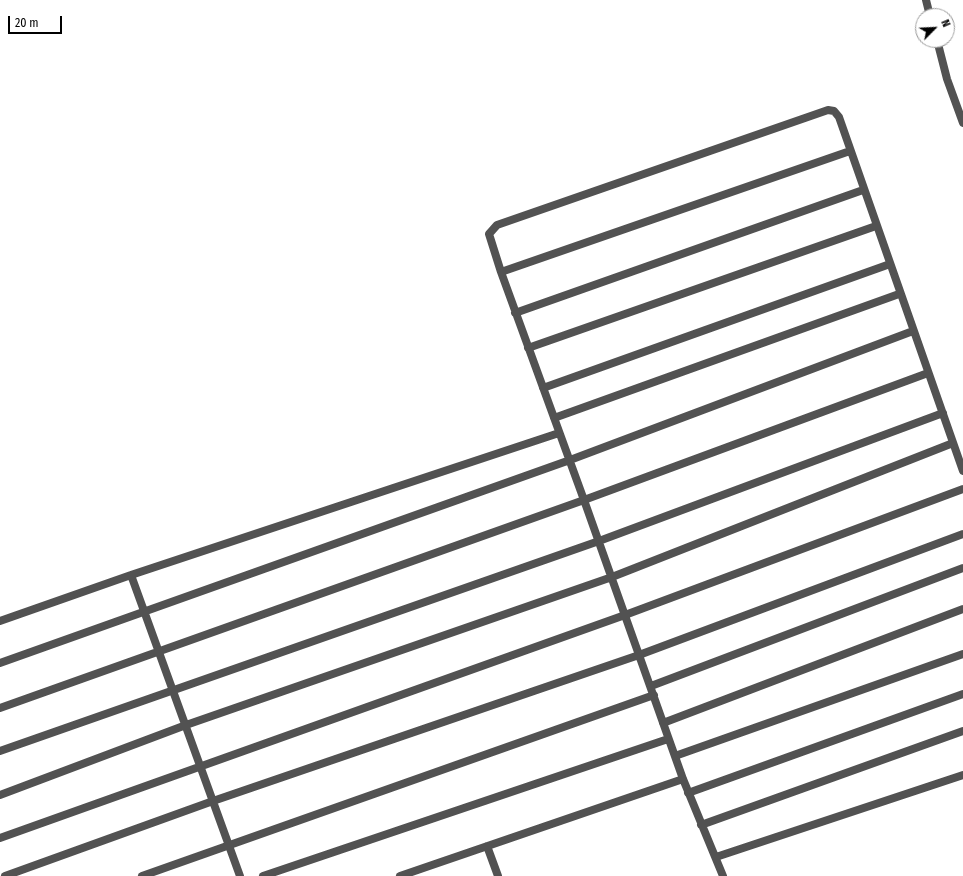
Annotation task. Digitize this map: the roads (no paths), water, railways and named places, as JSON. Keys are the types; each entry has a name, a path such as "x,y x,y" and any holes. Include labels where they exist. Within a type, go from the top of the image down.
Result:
{"lane":[{"path":"938,48 947,79 963,123"},
{"path":"723,876 683,780 668,739 651,686 570,460 500,272 489,234 497,225 527,214 828,110 834,111 839,117 899,294 963,471"},
{"path":"500,272 850,151"},
{"path":"515,313 863,190"},
{"path":"528,348 876,226"},
{"path":"543,388 890,264"},
{"path":"554,418 899,294"},
{"path":"0,663 570,460 913,331"},
{"path":"0,708 584,500 928,373"},
{"path":"0,751 173,689 599,541 942,413"},
{"path":"0,621 132,575 559,433"},
{"path":"0,795 186,725 612,577 953,443"},
{"path":"0,838 625,615 963,489"},
{"path":"5,876 213,801 640,655 963,534"},
{"path":"651,686 963,568"},
{"path":"132,575 240,876"},
{"path":"663,723 963,609"},
{"path":"675,756 963,654"},
{"path":"688,792 963,694"},
{"path":"142,876 654,695"},
{"path":"701,824 963,731"},
{"path":"263,876 668,739"},
{"path":"716,857 963,774"},
{"path":"400,876 421,873 487,846 683,780"},
{"path":"487,846 498,876"}]}
